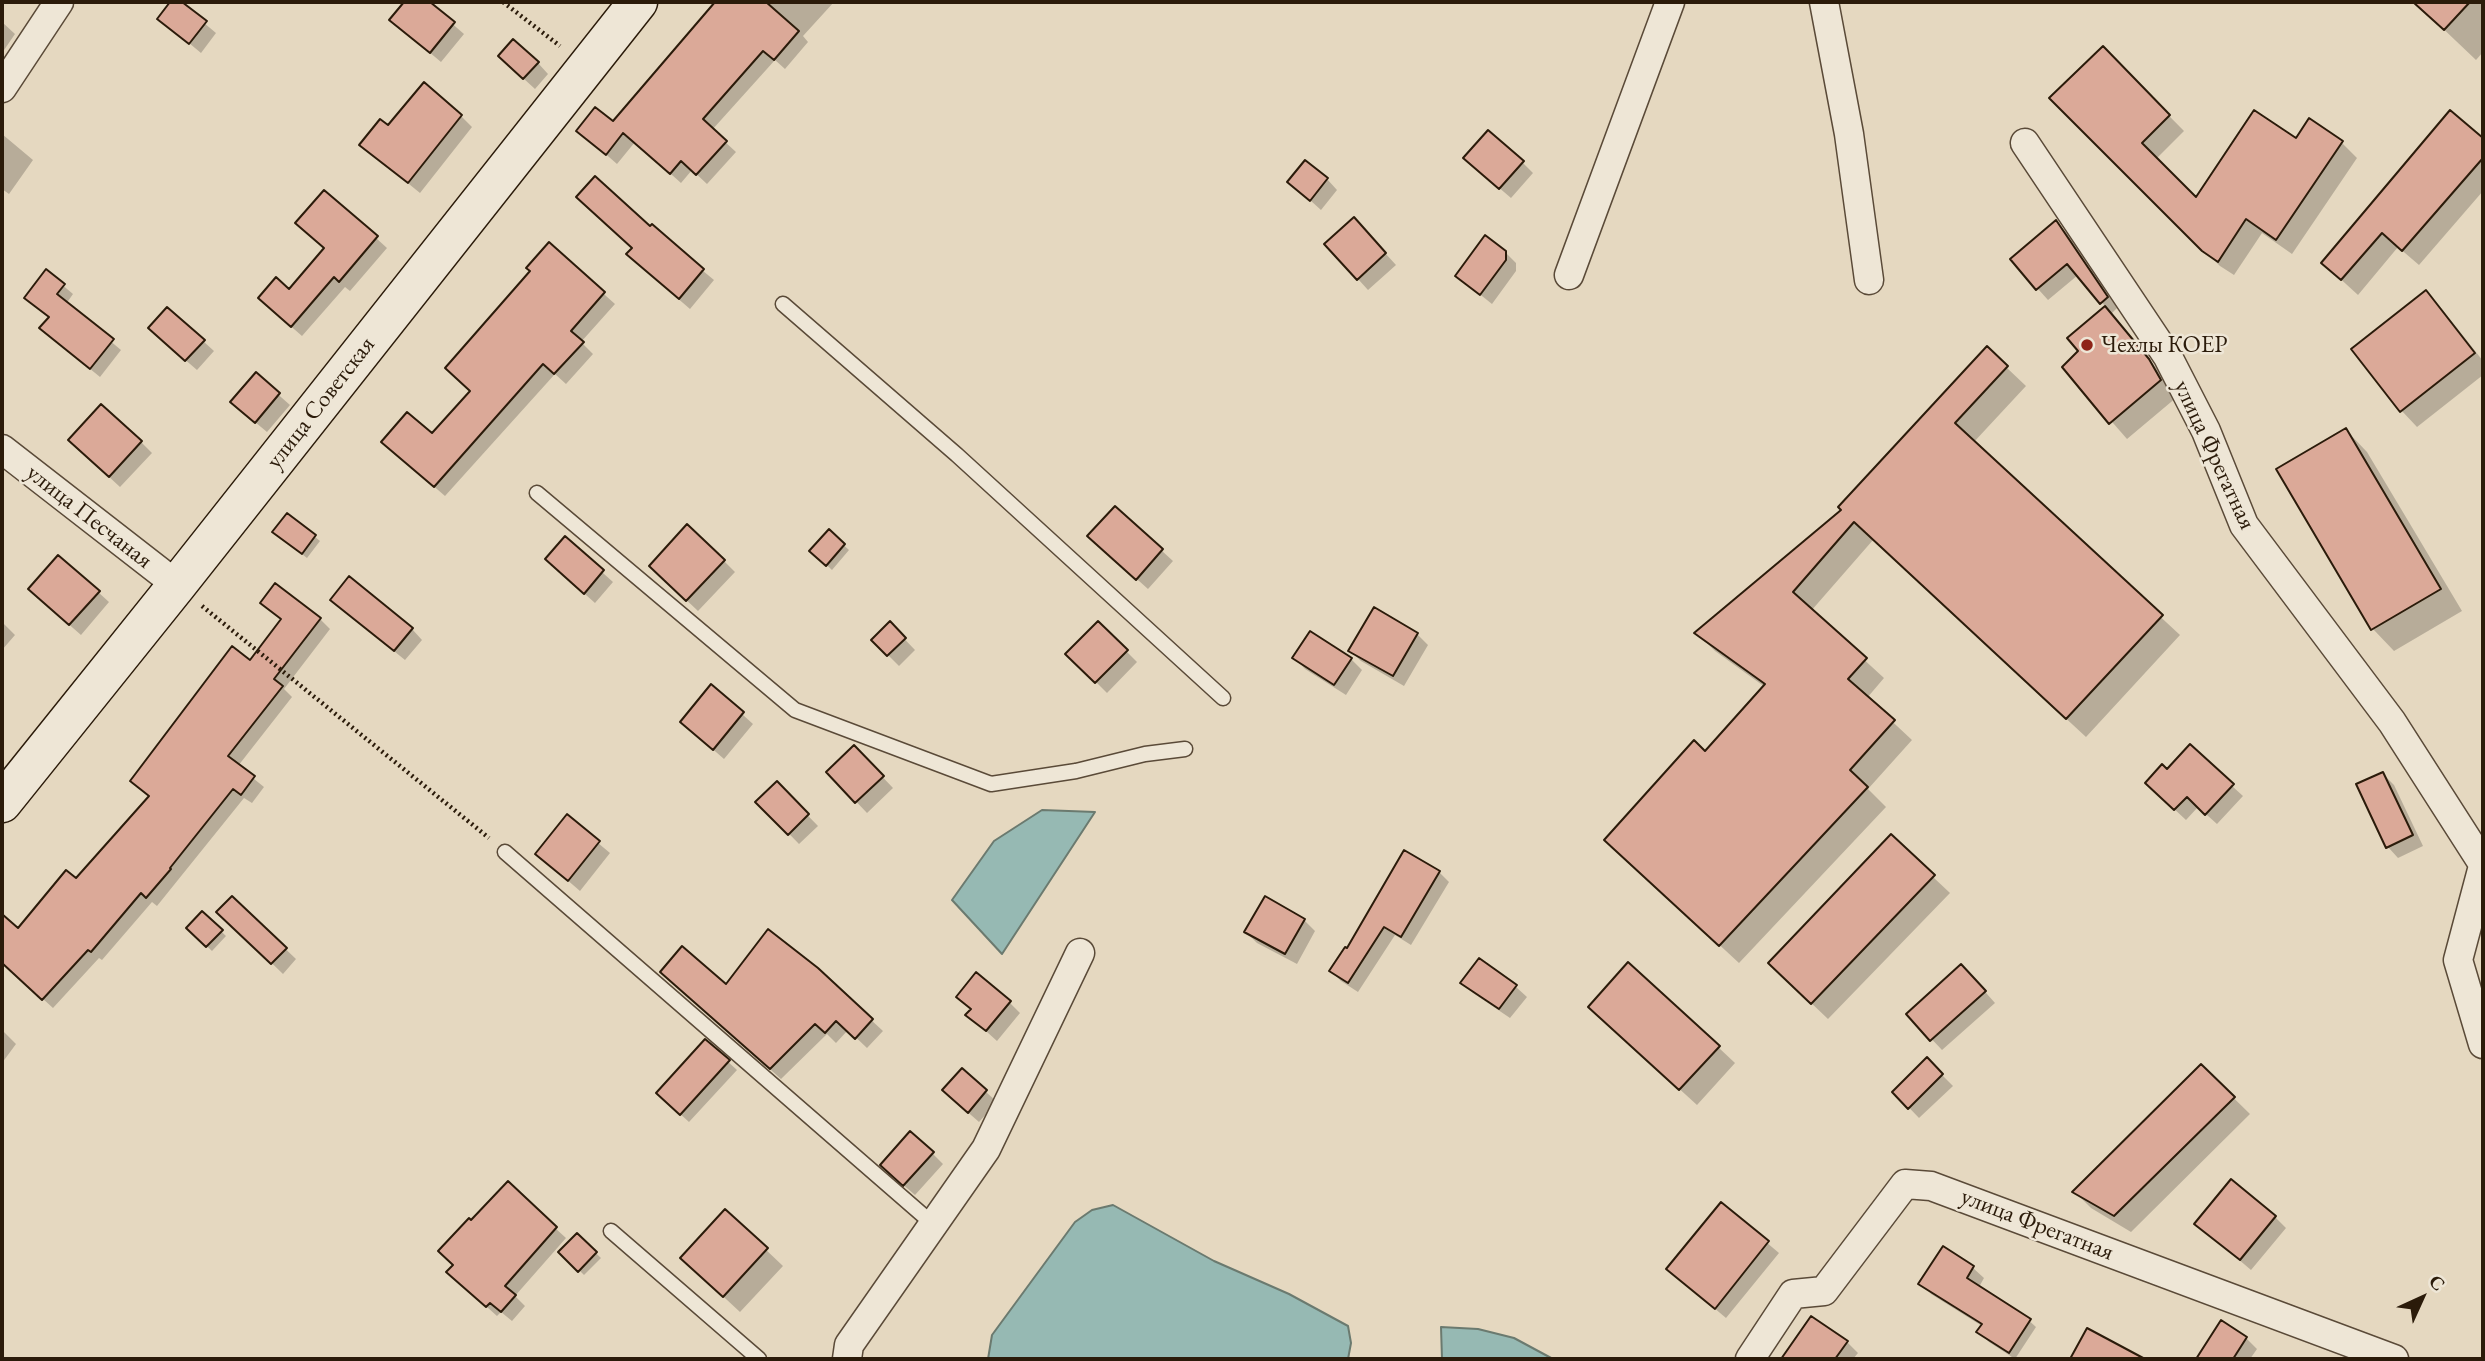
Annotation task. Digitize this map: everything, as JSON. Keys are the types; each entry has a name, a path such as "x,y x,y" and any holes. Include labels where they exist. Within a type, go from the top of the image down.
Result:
{"street":[{"path":"2,88 60,2"},
{"name":"улица Советская","path":"2,803 638,2"},
{"path":"1569,275 1670,2"},
{"path":"1824,2 1849,134 1869,280"},
{"name":"улица Фрегатная","path":"2025,144 2168,357 2206,431 2244,525 2392,722 2483,865 2458,960 2483,1044"},
{"name":"улица Песчаная","path":"2,449 177,585"},
{"path":"847,1359 849,1345 986,1149 1080,953"},
{"name":"улица Фрегатная","path":"1750,1359 1793,1294 1824,1290 1905,1184 1931,1186 2394,1359"}],"lane":[{"path":"783,304 957,455 1223,698"},
{"path":"537,493 795,710 991,784 1076,771 1145,754 1185,750"},
{"path":"505,852 933,1224"},
{"path":"611,1231 759,1359"}],"path":[{"path":"503,2 586,67"},
{"path":"177,585 505,852"}],"water":[{"path":"1042,810 1095,812 1002,954 952,900 994,841"},
{"path":"1113,1205 1214,1261 1289,1294 1348,1326 1351,1343 1348,1359 988,1359 992,1335 1075,1222 1092,1210"},
{"path":"1441,1327 1478,1329 1514,1338 1553,1359 1442,1359"}],"building":[{"path":"170,2 182,2 207,21 189,44 157,19"},
{"path":"404,2 430,2 455,22 430,53 389,20"},
{"path":"715,2 766,2 799,31 774,60 763,51 703,119 727,141 696,175 681,161 670,174 623,133 606,155 576,131 595,107 613,121"},
{"path":"2413,2 2470,2 2444,30"},
{"path":"513,39 539,62 523,79 498,56"},
{"path":"2103,46 2170,115 2142,143 2196,197 2254,110 2296,138 2309,118 2343,141 2276,240 2246,219 2218,262 2202,251 2049,98"},
{"path":"424,82 462,115 408,183 359,145 380,119 388,125"},
{"path":"2450,110 2483,138 2483,158 2402,251 2382,233 2341,280 2321,263"},
{"path":"1488,130 1524,161 1499,189 1463,158"},
{"path":"1305,160 1328,178 1310,201 1287,182"},
{"path":"595,176 650,226 652,224 704,269 679,299 626,254 632,248 576,197"},
{"path":"324,190 378,236 339,282 334,277 291,327 258,298 276,277 289,289 324,248 295,223"},
{"path":"1354,217 1386,253 1357,280 1324,244"},
{"path":"2056,220 2108,297 2100,304 2067,264 2036,290 2010,259"},
{"path":"1485,235 1506,251 1506,260 1480,295 1455,276"},
{"path":"549,242 605,292 571,331 584,342 554,374 543,364 434,487 381,442 407,412 432,433 470,391 445,368 530,271 526,268"},
{"path":"46,269 65,284 57,294 114,339 90,369 39,328 49,317 24,298"},
{"path":"2426,290 2475,353 2400,412 2351,349"},
{"path":"2105,306 2149,359 2161,380 2109,424 2062,367 2078,351 2067,338"},
{"path":"167,307 205,340 185,361 148,328"},
{"path":"1987,346 2008,366 1955,423 2163,615 2066,719 1854,522 1793,592 1867,658 1848,679 1895,720 1850,770 1868,787 1719,946 1604,840 1694,740 1705,751 1765,684 1694,633 1841,510 1838,507"},
{"path":"256,372 280,393 255,423 230,402"},
{"path":"101,404 142,441 109,477 68,440"},
{"path":"2346,428 2441,589 2371,630 2276,469"},
{"path":"1115,506 1163,549 1136,580 1087,536"},
{"path":"287,513 316,535 302,554 272,532"},
{"path":"687,524 725,560 686,601 649,566"},
{"path":"829,529 845,544 826,566 809,551"},
{"path":"565,536 604,570 584,594 545,559"},
{"path":"58,555 100,591 69,625 28,589"},
{"path":"349,576 413,628 394,651 330,600"},
{"path":"275,583 321,618 274,679 283,686 228,756 255,776 241,795 233,789 146,898 141,893 91,952 88,950 42,1000 2,963 2,914 18,928 66,870 76,878 149,796 130,781 232,646 250,660 281,619 260,603"},
{"path":"1374,607 1418,633 1393,676 1348,651"},
{"path":"890,621 906,638 887,656 871,640"},
{"path":"1098,621 1128,650 1095,683 1065,654"},
{"path":"1310,631 1352,658 1334,685 1292,658"},
{"path":"711,684 744,712 713,750 680,722"},
{"path":"2190,744 2234,784 2205,815 2187,797 2174,810 2145,783 2162,764 2167,769"},
{"path":"854,745 884,776 855,803 826,772"},
{"path":"2383,772 2413,835 2386,848 2356,784"},
{"path":"777,781 809,814 788,835 755,802"},
{"path":"567,814 600,841 568,881 535,854"},
{"path":"1891,834 1935,875 1811,1004 1768,963"},
{"path":"1404,850 1440,871 1401,937 1384,927 1348,983 1329,971 1345,947 1347,948"},
{"path":"232,896 287,948 271,964 216,912"},
{"path":"1265,896 1305,919 1285,954 1244,932"},
{"path":"202,911 223,930 206,947 186,928"},
{"path":"768,929 818,968 873,1019 855,1039 836,1021 825,1033 815,1024 770,1069 660,972 682,946 726,984"},
{"path":"1479,958 1517,985 1499,1009 1460,983"},
{"path":"1628,962 1720,1046 1679,1090 1588,1007"},
{"path":"1961,964 1986,991 1930,1041 1906,1014"},
{"path":"976,972 1011,1001 986,1031 965,1015 971,1009 956,997"},
{"path":"705,1039 730,1060 680,1115 656,1093"},
{"path":"1927,1057 1943,1074 1908,1109 1892,1092"},
{"path":"2201,1064 2235,1097 2114,1216 2072,1192"},
{"path":"962,1068 987,1090 968,1113 942,1090"},
{"path":"910,1131 934,1152 903,1186 880,1165"},
{"path":"2231,1179 2276,1216 2240,1260 2194,1224"},
{"path":"508,1181 557,1227 505,1286 516,1295 501,1312 490,1303 486,1307 446,1272 453,1265 438,1251"},
{"path":"1721,1202 1769,1241 1715,1309 1666,1269"},
{"path":"725,1209 768,1248 723,1297 680,1258"},
{"path":"577,1233 597,1252 578,1272 558,1252"},
{"path":"1943,1246 1974,1266 1967,1278 2031,1319 2009,1353 1976,1332 1982,1324 1918,1284"},
{"path":"1811,1316 1848,1341 1835,1359 1781,1359"},
{"path":"2221,1320 2247,1337 2233,1359 2196,1359"},
{"path":"2087,1328 2145,1359 2070,1359"}],"place":[{"name":"Чехлы КОЕР","path":"2087,345"}]}
